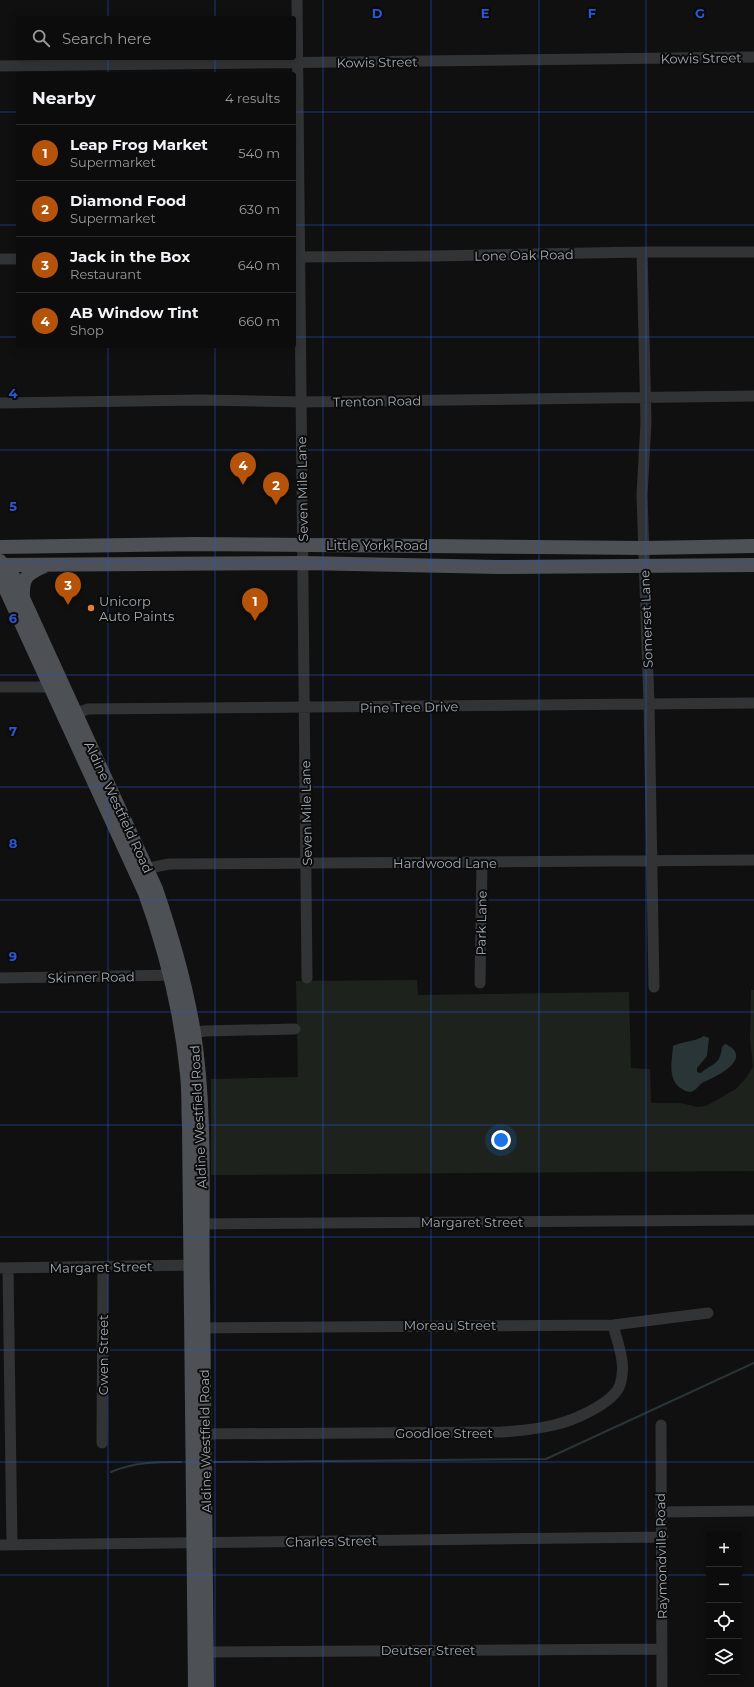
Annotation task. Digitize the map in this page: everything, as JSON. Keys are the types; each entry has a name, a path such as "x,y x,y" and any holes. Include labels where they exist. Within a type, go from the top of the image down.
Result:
{"main road":[{"name":"Little York Road","path":"0,547 194,544 645,548 754,546"},
{"name":"Little York Road","path":"0,568 45,566 303,563 499,567 754,565"},
{"path":"24,600 23,584 26,577 45,566"},
{"name":"Aldine Westfield Road","path":"0,568 12,574 24,600 56,685"},
{"name":"Aldine Westfield Road","path":"0,568 142,871 160,934 176,975 188,1034 199,1073 195,1127 201,1652 207,1687"},
{"name":"Aldine Westfield Road","path":"195,1687 201,1652"}],"street":[{"name":"Seven Mile Lane","path":"297,0 297,256 303,545 307,978"},
{"name":"Kowis Street","path":"0,66 298,64 754,57"},
{"name":"Somerset Lane","path":"642,252 646,397 642,482 649,704 654,987"},
{"name":"Lone Oak Road","path":"297,256 754,252"},
{"path":"0,259 16,259"},
{"name":"Trenton Road","path":"0,402 200,400 300,402 754,396"},
{"path":"0,687 56,685"},
{"name":"Pine Tree Drive","path":"70,716 88,709 754,703"},
{"name":"Hardwood Lane","path":"142,871 169,864 754,860"},
{"name":"Park Lane","path":"480,983 482,862"},
{"name":"Skinner Road","path":"0,978 176,975"},
{"path":"188,1034 205,1031 295,1029"},
{"name":"Margaret Street","path":"196,1224 754,1220"},
{"name":"Margaret Street","path":"4,1268 196,1265"},
{"name":"Gwen Street","path":"102,1443 103,1267"},
{"path":"4,1268 12,1545"},
{"name":"Moreau Street","path":"197,1328 613,1325 708,1313"},
{"name":"Goodloe Street","path":"199,1434 502,1432 521,1431 556,1425 605,1402 620,1386 623,1364 613,1325"},
{"name":"Raymondville Road","path":"661,1425 661,1512 663,1537 662,1687"},
{"path":"661,1512 754,1511"},
{"name":"Charles Street","path":"0,1545 663,1537"},
{"name":"Deutser Street","path":"201,1652 662,1649"}],"shaded area":[{"path":"417,980 418,995 629,992 631,1068 650,1069 651,1103 680,1103 698,1107 706,1106 736,1089 747,1077 753,1067 750,1038 751,990 754,990 754,1171 211,1175 211,1079 298,1077 296,981"},
{"path":"704,1036 709,1038 707,1056 697,1068 697,1072 701,1073 716,1063 720,1057 722,1047 725,1044 734,1050 736,1057 727,1069 717,1076 702,1083 693,1091 687,1092 677,1085 672,1075 671,1064 673,1046"}],"waterway":[{"path":"214,1462 546,1459 754,1363"},
{"path":"111,1472 137,1464 181,1462"}],"place":[{"name":"AB Window Tint","path":"243,485"},
{"name":"Diamond Food","path":"276,505"},
{"name":"Jack in the Box","path":"68,605"},
{"name":"Unicorp Auto Paints","path":"91,608"},
{"name":"Leap Frog Market","path":"255,621"}]}
